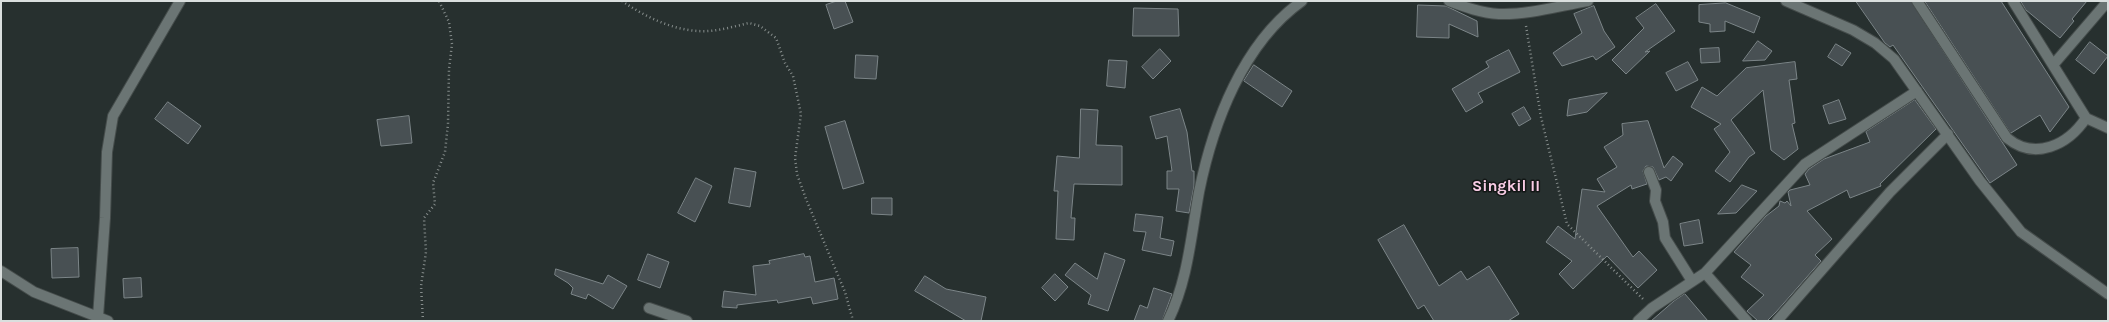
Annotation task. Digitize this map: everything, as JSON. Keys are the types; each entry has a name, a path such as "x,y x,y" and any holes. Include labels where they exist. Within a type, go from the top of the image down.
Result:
{"street":[{"path":"98,317 105,218 107,152 113,116 180,1"},
{"path":"1168,321 1184,280 1200,190 1213,141 1232,92 1252,55 1273,27 1290,10 1302,1"},
{"path":"1449,1 1477,11 1499,14 1523,12 1588,1"},
{"path":"1786,1 1853,30 1875,43 1894,59 1980,181 2021,232 2108,294"},
{"path":"1917,1 2007,138 2017,146 2030,150 2057,144 2079,130 2086,118"},
{"path":"2013,1 2086,118 2108,128"},
{"path":"2053,65 2108,2"},
{"path":"1638,321 1652,308 1705,273 1805,164 1917,91"},
{"path":"1778,321 1890,192 1948,134"},
{"path":"1648,172 1656,190 1655,201 1663,222 1665,238 1692,281"},
{"path":"1,272 34,292 108,321"},
{"path":"1705,273 1747,321"},
{"path":"649,308 687,321"}],"path":[{"path":"423,321 421,286 426,252 424,218 436,204 433,183 445,152 448,124 449,69 452,44 449,22 439,1"},
{"path":"622,1 640,13 661,23 708,31 749,23 766,29 776,38 785,63 793,76 801,114 795,158 797,174 845,292 852,321"},
{"path":"1523,12 1541,116 1567,224 1652,308"}],"building":[{"path":"837,1 845,1 853,22 834,29 826,5"},
{"path":"1856,1 1911,1 2017,165 1990,183 1893,45 1890,47 1885,43"},
{"path":"1925,1 2001,1 2069,107 2050,132 2040,115 2011,133"},
{"path":"2021,1 2087,1 2072,19 2074,21 2060,38 2026,10"},
{"path":"1726,3 1760,17 1754,33 1725,21 1725,31 1710,32 1710,24 1699,22 1699,5"},
{"path":"1656,4 1675,31 1645,52 1650,51 1626,74 1612,60 1644,28 1636,18"},
{"path":"1418,5 1446,6 1477,21 1478,37 1449,24 1449,38 1417,37"},
{"path":"1594,6 1604,31 1615,47 1596,60 1593,56 1562,66 1553,53 1582,33 1574,14"},
{"path":"1134,8 1178,9 1179,36 1133,36"},
{"path":"1758,41 1772,51 1765,60 1743,61"},
{"path":"2090,42 2108,56 2094,74 2076,60"},
{"path":"1836,44 1851,53 1842,66 1828,57"},
{"path":"1719,48 1720,62 1701,63 1700,49"},
{"path":"1160,49 1171,61 1153,79 1142,67"},
{"path":"1509,50 1520,72 1478,93 1483,102 1466,112 1452,89 1489,67 1486,62"},
{"path":"856,55 878,56 876,79 855,78"},
{"path":"1109,60 1127,61 1125,88 1107,86"},
{"path":"1688,62 1698,80 1676,91 1666,73"},
{"path":"1795,62 1797,79 1789,80 1795,123 1792,124 1798,149 1784,160 1771,150 1763,90 1731,120 1755,153 1749,157 1730,182 1715,171 1730,152 1714,129 1721,124 1691,107 1702,87 1717,96 1746,68"},
{"path":"1254,65 1292,91 1282,107 1244,81"},
{"path":"1607,93 1587,112 1567,116 1569,100"},
{"path":"1839,100 1846,119 1829,124 1823,106"},
{"path":"1915,100 1936,129 1880,184 1881,186 1850,198 1847,190 1807,211 1832,239 1815,255 1821,261 1776,312 1767,321 1758,321 1747,311 1764,295 1741,277 1751,265 1734,252 1766,216 1779,206 1780,201 1785,203 1787,201 1791,206 1788,192 1790,190 1810,185 1805,174 1809,169 1824,159 1870,142 1866,132"},
{"path":"168,102 201,126 188,144 155,119"},
{"path":"1524,107 1531,119 1519,126 1512,114"},
{"path":"1081,109 1098,110 1096,145 1122,146 1122,185 1074,184 1071,218 1075,218 1074,240 1056,239 1058,191 1054,191 1057,156 1079,158"},
{"path":"1180,109 1187,132 1192,171 1194,171 1194,186 1189,213 1176,211 1179,189 1167,189 1167,171 1172,171 1167,136 1156,139 1150,117"},
{"path":"409,116 412,143 381,146 377,120"},
{"path":"845,121 864,183 843,189 825,127"},
{"path":"1648,121 1664,168 1673,156 1683,164 1671,181 1666,177 1659,180 1653,167 1646,166 1643,171 1647,184 1632,189 1631,185 1597,206 1633,257 1639,251 1657,270 1638,288 1607,256 1573,289 1559,274 1572,261 1546,242 1558,226 1575,239 1582,189 1605,192 1597,179 1617,167 1604,147 1623,135 1622,124"},
{"path":"735,168 756,172 750,207 729,203"},
{"path":"696,178 712,186 695,222 678,213"},
{"path":"1742,185 1757,191 1736,213 1718,214"},
{"path":"872,198 892,198 892,215 872,214"},
{"path":"1136,214 1163,217 1160,238 1174,241 1171,256 1142,250 1146,232 1134,231"},
{"path":"1699,220 1703,243 1684,246 1680,224"},
{"path":"1404,225 1439,286 1461,271 1467,280 1489,266 1519,314 1508,321 1434,321 1424,305 1418,309 1378,240"},
{"path":"78,248 79,277 52,278 51,249"},
{"path":"1105,253 1125,260 1108,311 1088,304 1091,295 1065,275 1075,263 1097,279"},
{"path":"648,254 669,262 660,288 638,280"},
{"path":"804,254 805,257 810,256 815,282 834,278 838,299 813,304 811,297 778,303 777,300 737,305 737,308 722,307 724,291 756,295 753,266 770,264 769,261"},
{"path":"556,269 603,284 608,275 627,286 613,309 588,294 586,299 571,294 573,288 555,275"},
{"path":"1055,274 1068,287 1055,301 1042,288"},
{"path":"925,276 946,289 986,297 981,321 966,321 915,291"},
{"path":"141,278 142,297 124,298 123,279"},
{"path":"1154,288 1172,294 1162,321 1134,321 1140,305 1147,308"},
{"path":"1685,294 1708,321 1651,321 1674,301"}],"district":[{"name":"Singkil II","path":"1506,186"}]}
